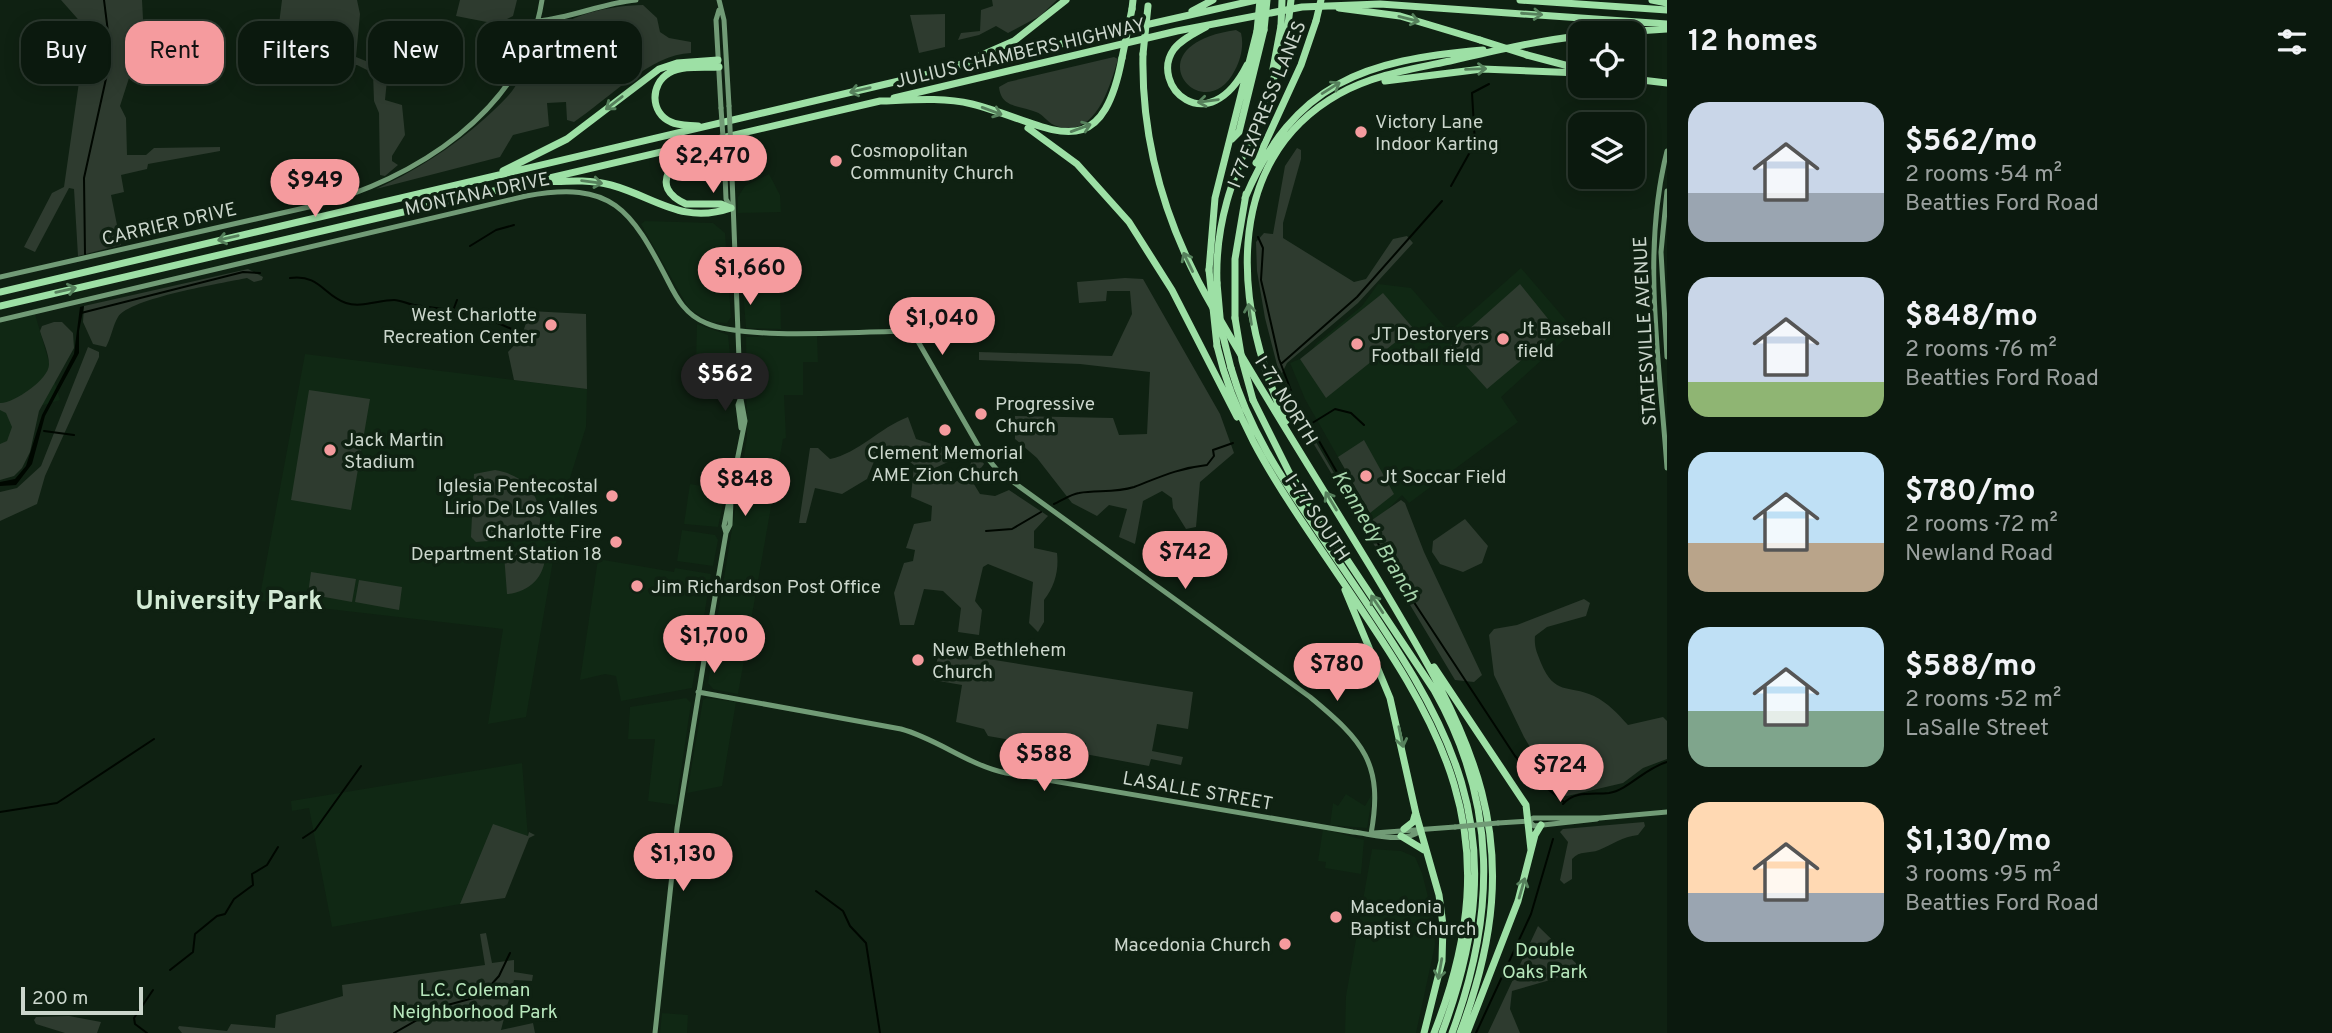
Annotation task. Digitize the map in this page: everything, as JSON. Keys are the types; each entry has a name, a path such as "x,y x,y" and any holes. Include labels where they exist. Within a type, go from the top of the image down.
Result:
{"highway":[{"path":"0,292 950,69 1014,41 1066,0"},
{"path":"1183,16 1213,0"},
{"name":"JULIUS CHAMBERS HIGHWAY","path":"950,69 1258,0"},
{"name":"I-77 SOUTH","path":"1258,0 1260,30 1214,208 1209,270 1217,345 1242,423 1262,461 1429,717 1449,764 1460,805 1468,868 1465,922 1453,976 1434,1033"},
{"path":"1231,140 1239,132 1267,0"},
{"path":"1282,0 1284,25"},
{"name":"I 77 EXPRESS LANES","path":"1291,0 1284,25 1278,69 1226,200 1218,238 1217,283 1222,328 1245,411 1267,454 1413,674 1436,713 1456,761 1471,826 1475,889 1467,955 1442,1033"},
{"path":"1520,0 1667,10"},
{"path":"1652,0 1667,3"},
{"name":"I-77 NORTH","path":"1148,3 1143,54 1149,139 1158,184 1175,233 1205,293 1417,644 1469,745 1482,789 1490,834 1492,890 1488,936 1477,983 1460,1033"},
{"path":"1319,3 1400,16 1568,67"},
{"name":"JULIUS CHAMBERS HIGHWAY","path":"880,101 1212,24 1319,3 1380,4 1667,24"},
{"name":"I 77 EXPRESS LANES","path":"1319,3 1316,21 1301,65 1257,162 1245,198 1235,259 1235,318 1242,360 1253,400 1290,474 1434,690 1469,769 1483,835 1484,901 1473,969 1452,1033"},
{"path":"0,306 880,101 958,102 1059,132 1074,132 1091,125 1110,103 1133,4"},
{"path":"1212,24 1181,42 1171,55 1169,76 1174,88 1183,98 1200,104 1220,100 1234,89 1252,55"},
{"path":"1645,30 1667,29"},
{"path":"1245,198 1260,164 1278,135 1303,108 1334,85 1391,63 1568,38"},
{"path":"1298,447 1269,384 1256,344 1247,288 1248,241 1258,192 1276,153 1301,122 1337,95 1381,77 1512,47"},
{"path":"487,178 567,139 659,69 677,63 719,64"},
{"path":"706,126 678,125 664,119 656,107 656,92 665,76 675,71 719,64"},
{"path":"1337,95 1382,81 1448,71 1568,71"},
{"path":"1645,80 1666,83"},
{"path":"1016,120 1068,156 1129,222 1166,279 1232,411 1242,423"},
{"path":"705,142 673,162 667,175 670,191 678,200 689,205 721,204 731,208"},
{"path":"524,183 600,183 687,213 731,208"},
{"path":"1343,582 1387,687 1420,831 1439,895 1443,939 1440,970 1424,1033"},
{"path":"1417,644 1526,805 1531,850"},
{"path":"1416,814 1413,822 1403,832 1426,852"},
{"path":"1467,1033 1514,913 1531,850 1541,825"}],"street":[{"name":"CARRIER DRIVE","path":"538,21 542,0"},
{"path":"538,21 568,17 606,4 636,0"},
{"path":"719,0 716,20 726,199 731,208"},
{"path":"655,1033 677,828 698,692 705,654 709,647 709,632 726,533 726,512 732,500 742,429 738,405 741,397 740,379 736,365 739,359 729,106 724,19 719,10"},
{"name":"CARRIER DRIVE","path":"0,277 313,206 387,180 445,145 497,97 507,84"},
{"name":"STATESVILLE AVENUE","path":"1667,151 1658,193 1654,236 1667,468"},
{"name":"MONTANA DRIVE","path":"0,320 515,198 569,191 600,197 623,211 641,230 687,312 710,325 738,331 912,331 980,449 998,471 1302,691 1350,734 1363,751 1374,773 1376,793 1373,818"},
{"name":"STATESVILLE AVENUE","path":"1667,191 1664,236 1667,357"},
{"path":"1654,236 1664,236"},
{"name":"LASALLE STREET","path":"698,692 907,730 978,765 1001,772 1371,834 1403,832"},
{"path":"1529,821 1541,825 1667,812"},
{"path":"1373,818 1377,827 1384,831"},
{"path":"1371,834 1373,818"},
{"name":"LASALLE STREET","path":"1371,834 1384,831 1415,835 1420,831 1529,821 1533,818 1600,818"}],"shaded area":[{"path":"769,174 780,195 781,212 738,213 738,197 745,186"},
{"path":"645,221 713,223 725,233 731,317 727,323 711,322 689,309 641,224"},
{"path":"740,252 789,252 790,289 780,290 781,329 746,328"},
{"path":"1521,268 1570,325 1567,337 1501,397 1518,422 1409,503 1402,495 1375,522 1305,399 1290,363 1307,356 1317,343 1362,306 1378,284 1411,288 1449,332"},
{"path":"84,306 79,331 79,353 45,416 32,464 16,485 0,486 0,482 15,479 26,466 42,415 74,354 80,307"},
{"path":"35,314 60,400 30,409 25,434 0,451 0,323"},
{"path":"697,324 728,335 731,364 696,360"},
{"path":"817,335 818,362 803,362 803,395 784,395 786,438 783,439 738,694 713,689 708,683 747,438 746,337"},
{"path":"305,354 587,389 586,427 564,497 526,717 488,724 503,629 259,601"},
{"path":"690,484 726,490 718,527 684,524"},
{"path":"682,530 715,535 718,540 713,566 677,561"},
{"path":"598,559 674,572 675,568 711,574 692,688 621,701 616,676 605,674 580,680"},
{"path":"686,698 691,703 676,805 648,801 655,739 628,739 630,707"},
{"path":"707,698 736,702 722,786 687,793 703,700"},
{"path":"522,763 528,837 493,825 460,904 332,927 309,808 292,811 291,801"},
{"path":"1373,792 1367,828 1330,825 1333,803 1338,806 1346,794 1365,806"},
{"path":"1323,829 1364,840 1361,874 1325,868 1326,862 1318,861"},
{"path":"1372,849 1401,851 1415,857 1422,873 1434,921 1435,945 1416,1033 1345,1033 1346,996"},
{"path":"662,1013 688,1015 687,1033 660,1033"}],"green space":[{"path":"61,0 142,0 143,21 125,21 127,84 120,106 126,118 127,155 146,155 154,148 220,147 220,151 148,164 147,169 121,175 124,192 111,195 121,245 78,256 74,189 69,188 35,252 24,247 52,193 64,187 79,84 111,84 111,21 80,21"},
{"path":"282,0 357,0 360,14 356,57 368,62 368,70 354,65 354,21 279,21"},
{"path":"460,0 517,0 513,16 503,21 482,21 456,16"},
{"path":"992,0 1057,0 1040,16 1008,33 996,26 979,35 958,40 961,33 980,31 981,10 993,6"},
{"path":"643,5 657,18 660,32 669,38 691,42 691,53 676,55 642,71 642,21 568,21 613,8"},
{"path":"945,14 945,47 919,53 910,15"},
{"path":"1236,30 1241,33 1242,42 1235,70 1222,87 1207,92 1193,89 1183,79 1180,66 1186,51 1204,39"},
{"path":"1114,57 1118,59 1105,96 1090,119 1080,126 1068,128 1054,125 1038,113 1012,105 1000,94 999,87 1008,82"},
{"path":"373,84 387,84 385,100 402,105 405,135 392,156 392,161 398,165 385,176 380,175 379,113 374,101"},
{"path":"517,84 625,84 574,122 567,120 566,102 547,103 549,126 513,135 500,157 376,189 429,161 478,125"},
{"path":"1297,148 1301,150 1301,159 1283,223 1283,238 1354,282 1366,279 1393,239 1407,236 1413,243 1358,303 1287,363 1282,373 1302,418 1359,516 1372,520 1401,500 1405,503 1424,552 1482,675 1474,682 1455,680 1285,396 1265,318 1257,271 1256,242 1264,233 1273,234 1285,166"},
{"path":"248,269 263,277 262,280 254,282 247,278 199,288 158,298 126,310 116,320 106,347 93,344 83,322 84,306"},
{"path":"1143,279 1220,414 1234,453 1200,482 1196,527 1186,529 1173,508 1172,498 1162,491 1143,501 1135,544 1119,537 1127,509 1109,505 1097,516 1072,503 1037,458 1015,439 1015,416 1113,418 1119,435 1147,434 1150,372 1080,364 979,360 979,352 1112,356 1132,314 1130,291 1107,291 1106,301 1079,303 1077,282"},
{"name":"Jt Baseball field","path":"1520,284 1557,330 1487,389 1449,347"},
{"name":"JT Destoryers Football field","path":"1383,293 1413,328 1326,398 1300,359"},
{"path":"530,311 586,314 587,389 514,380 508,352 521,338"},
{"path":"62,322 73,333 74,348 39,411 30,452 22,468 14,476 0,480 0,444 7,441 12,427 6,413 0,410 0,403 21,395 44,377 49,360 40,331 42,326"},
{"path":"88,347 99,352 99,357 45,476 37,504 0,521 0,492 17,488 41,466"},
{"name":"Jack Martin Stadium","path":"309,390 370,399 351,510 291,500"},
{"path":"908,417 916,439 948,449 948,462 935,468 939,481 954,483 968,473 975,448 984,464 972,481 980,494 995,496 1009,490 1048,516 1034,531 1034,548 1057,553 1057,566 1055,578 1044,600 1044,622 1038,632 1029,623 1033,582 988,564 983,567 975,601 982,610 979,635 958,632 961,608 943,591 924,589 914,625 900,625 894,593 904,563 913,561 915,550 906,548 914,524 931,521 932,506 911,497 914,465 906,459 875,459 867,479 842,494 815,488 806,523 799,523 810,448 818,448 830,459 840,456"},
{"name":"Jt Soccar Field","path":"1364,440 1394,494 1370,513 1338,457"},
{"path":"495,470 518,478 533,493 540,513 538,537 476,542 471,537 474,474"},
{"path":"1465,519 1488,546 1482,563 1463,572 1440,564 1432,552 1433,541"},
{"path":"545,547 544,565 537,580 524,589 507,594 506,551"},
{"path":"311,572 356,579 352,602 308,594"},
{"path":"359,580 402,587 399,610 355,602"},
{"path":"1584,599 1590,603 1586,616 1547,627 1535,636 1536,650 1546,673 1557,685 1585,692 1599,699 1628,725 1663,717 1667,721 1667,759 1643,768 1623,783 1567,796 1558,794 1524,737 1494,675 1489,635 1494,629 1517,625"},
{"path":"939,651 1193,692 1188,729 1157,724 1152,751 1183,757 1181,765 1151,759 1149,766 1085,754 1086,743 1052,737 1050,747 988,736 984,729 956,722 962,685 933,680"},
{"path":"1644,822 1645,826 1638,835 1575,856 1572,859 1572,879 1564,884 1560,880 1568,842 1560,832 1563,829"},
{"path":"493,824 528,836 529,832 535,835 529,838 505,898 460,904"},
{"name":"Double Oaks Park","path":"1538,926 1589,976 1584,981 1577,974 1571,974 1512,991 1510,1009 1520,1033 1488,1033"},
{"name":"L.C. Coleman Neighborhood Park","path":"486,933 492,963 514,960 514,972 533,975 532,981 514,980 501,1030 533,1023 535,1033 182,1033 178,1028 227,1031 231,1024 275,1028 276,1015 343,996 342,985 485,965 480,934"},
{"path":"69,1016 101,1022 97,1033 65,1033 36,1024 34,1020 36,1017"}],"waterway":[{"path":"85,254 84,178 111,56 104,0"},
{"path":"1451,186 1475,143 1472,93 1489,84"},
{"path":"1281,364 1357,297 1442,201"},
{"path":"470,246 496,230 514,225"},
{"name":"Kennedy Branch","path":"1258,237 1263,248 1261,280 1279,359 1293,396 1398,578 1515,756 1533,777 1564,802"},
{"path":"81,313 243,272 260,273"},
{"path":"290,278 315,282 346,303 358,305 397,300 479,317 518,332"},
{"path":"454,308 457,300"},
{"path":"1309,425 1335,409 1351,413 1364,425"},
{"path":"44,431 74,435"},
{"path":"1054,504 1076,494 1127,489 1161,476 1207,465 1214,456 1213,450 1233,443"},
{"path":"986,531 1012,529 1041,512"},
{"path":"0,812 57,803 154,739"},
{"path":"1563,804 1579,795 1616,791 1667,762"},
{"path":"303,838 315,830 361,766"},
{"path":"1476,1033 1531,914 1553,839"},
{"path":"170,970 193,952 195,934 217,916 225,914 234,899 253,885 252,874 267,865 278,847"},
{"path":"816,891 843,911 850,926 866,943 880,1033"},
{"path":"394,1033 440,1007 481,996 499,976 510,953"},
{"path":"147,1033 135,1024 134,1018 153,990"}],"place":[{"name":"Victory Lane Indoor Karting","path":"1361,132"},
{"name":"Cosmopolitan Community Church","path":"836,161"},
{"name":"West Charlotte Recreation Center","path":"551,325"},
{"name":"Jt Baseball field","path":"1503,339"},
{"name":"JT Destoryers Football field","path":"1357,344"},
{"name":"Progressive Church","path":"981,414"},
{"name":"Clement Memorial AME Zion Church","path":"945,430"},
{"name":"Jack Martin Stadium","path":"330,450"},
{"name":"Jt Soccar Field","path":"1366,476"},
{"name":"Iglesia Pentecostal Lirio De Los Valles","path":"612,496"},
{"name":"Charlotte Fire Department Station 18","path":"616,542"},
{"name":"Jim Richardson Post Office","path":"637,586"},
{"name":"New Bethlehem Church","path":"918,660"},
{"name":"Macedonia Baptist Church","path":"1336,917"},
{"name":"Macedonia Church","path":"1285,944"}],"district":[{"name":"University Park","path":"229,600"}]}
